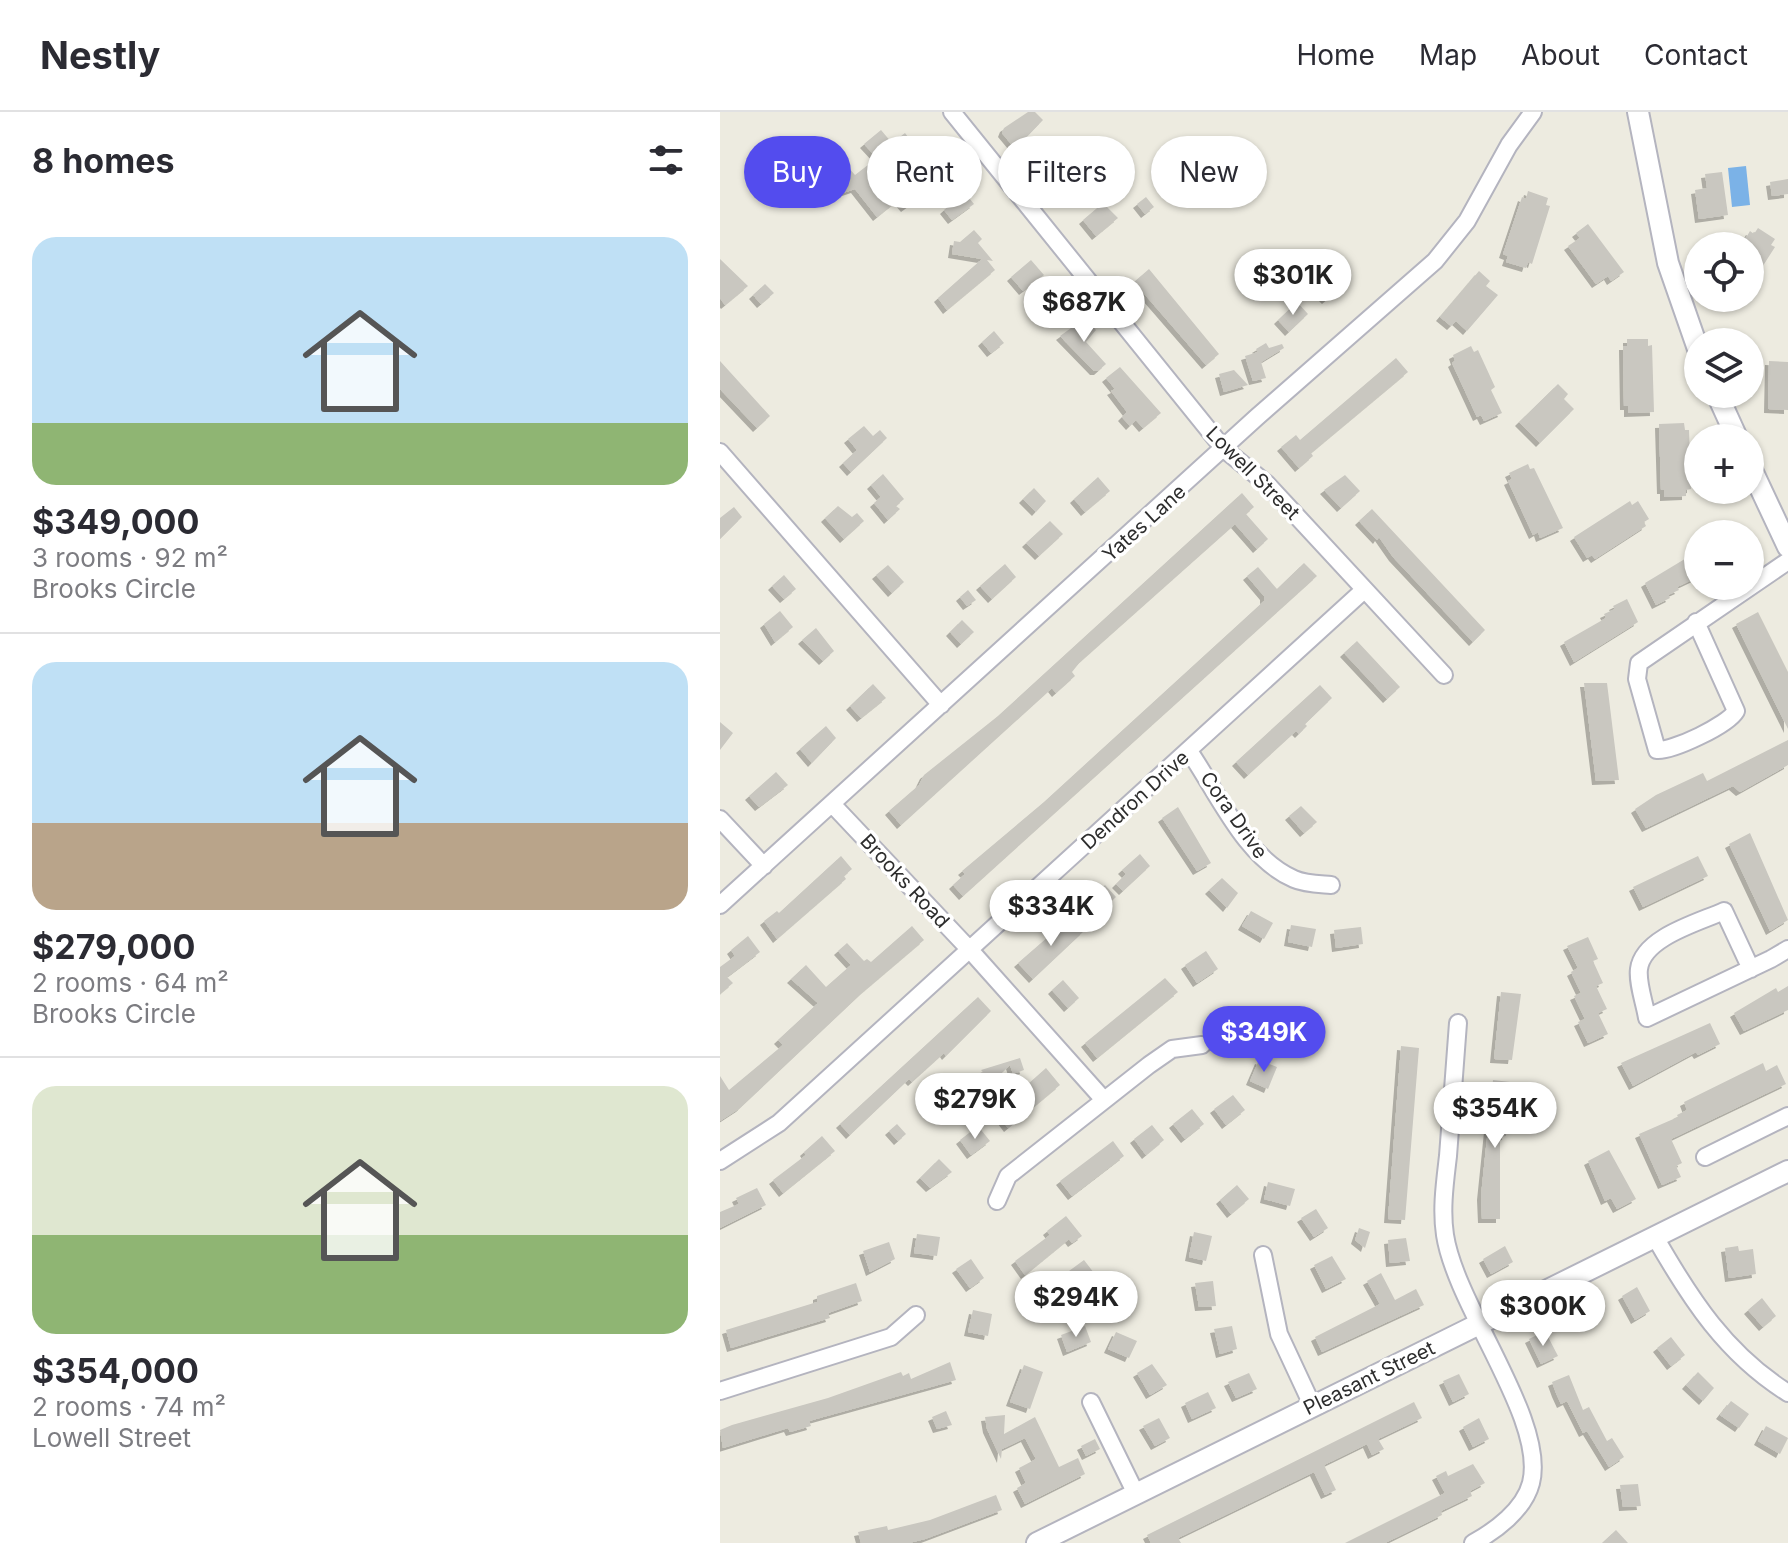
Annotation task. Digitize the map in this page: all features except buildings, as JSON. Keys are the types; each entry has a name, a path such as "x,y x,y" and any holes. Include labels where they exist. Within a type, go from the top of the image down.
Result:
{"street":[{"name":"Lowell Street","path":"952,112 1224,449 1267,484 1444,675"},
{"name":"Yates Lane","path":"720,905 1435,261 1467,221 1502,157 1533,112"},
{"path":"1638,112 1668,263 1691,328"},
{"path":"720,452 941,705"},
{"path":"1764,496 1788,547"},
{"path":"1696,622 1736,711 1726,722 1674,747 1657,750 1636,671 1644,659 1696,622 1788,561"},
{"name":"Dendron Drive","path":"720,1161 779,1123 1364,590"},
{"name":"Cora Drive","path":"1189,751 1242,830 1271,866 1298,881 1331,885"},
{"name":"Brooks Road","path":"833,805 970,950 1104,1100"},
{"path":"720,819 764,866"},
{"path":"1751,969 1724,911 1670,936 1646,952 1639,969 1647,1018 1751,969 1788,949"},
{"path":"1458,1023 1444,1229 1457,1283 1529,1434 1531,1475 1531,1484 1519,1506 1495,1530 1473,1543"},
{"path":"997,1201 1008,1176 1104,1100 1172,1049 1202,1045"},
{"path":"1705,1157 1788,1116"},
{"name":"Pleasant Street","path":"1037,1543 1788,1171"},
{"path":"1655,1237 1711,1327 1755,1371 1788,1393"},
{"path":"1263,1255 1279,1334 1313,1407"},
{"path":"720,1391 891,1337 916,1315"},
{"path":"1091,1402 1136,1494"}],"water":[{"path":"1746,166 1750,205 1732,207 1728,168"}]}
